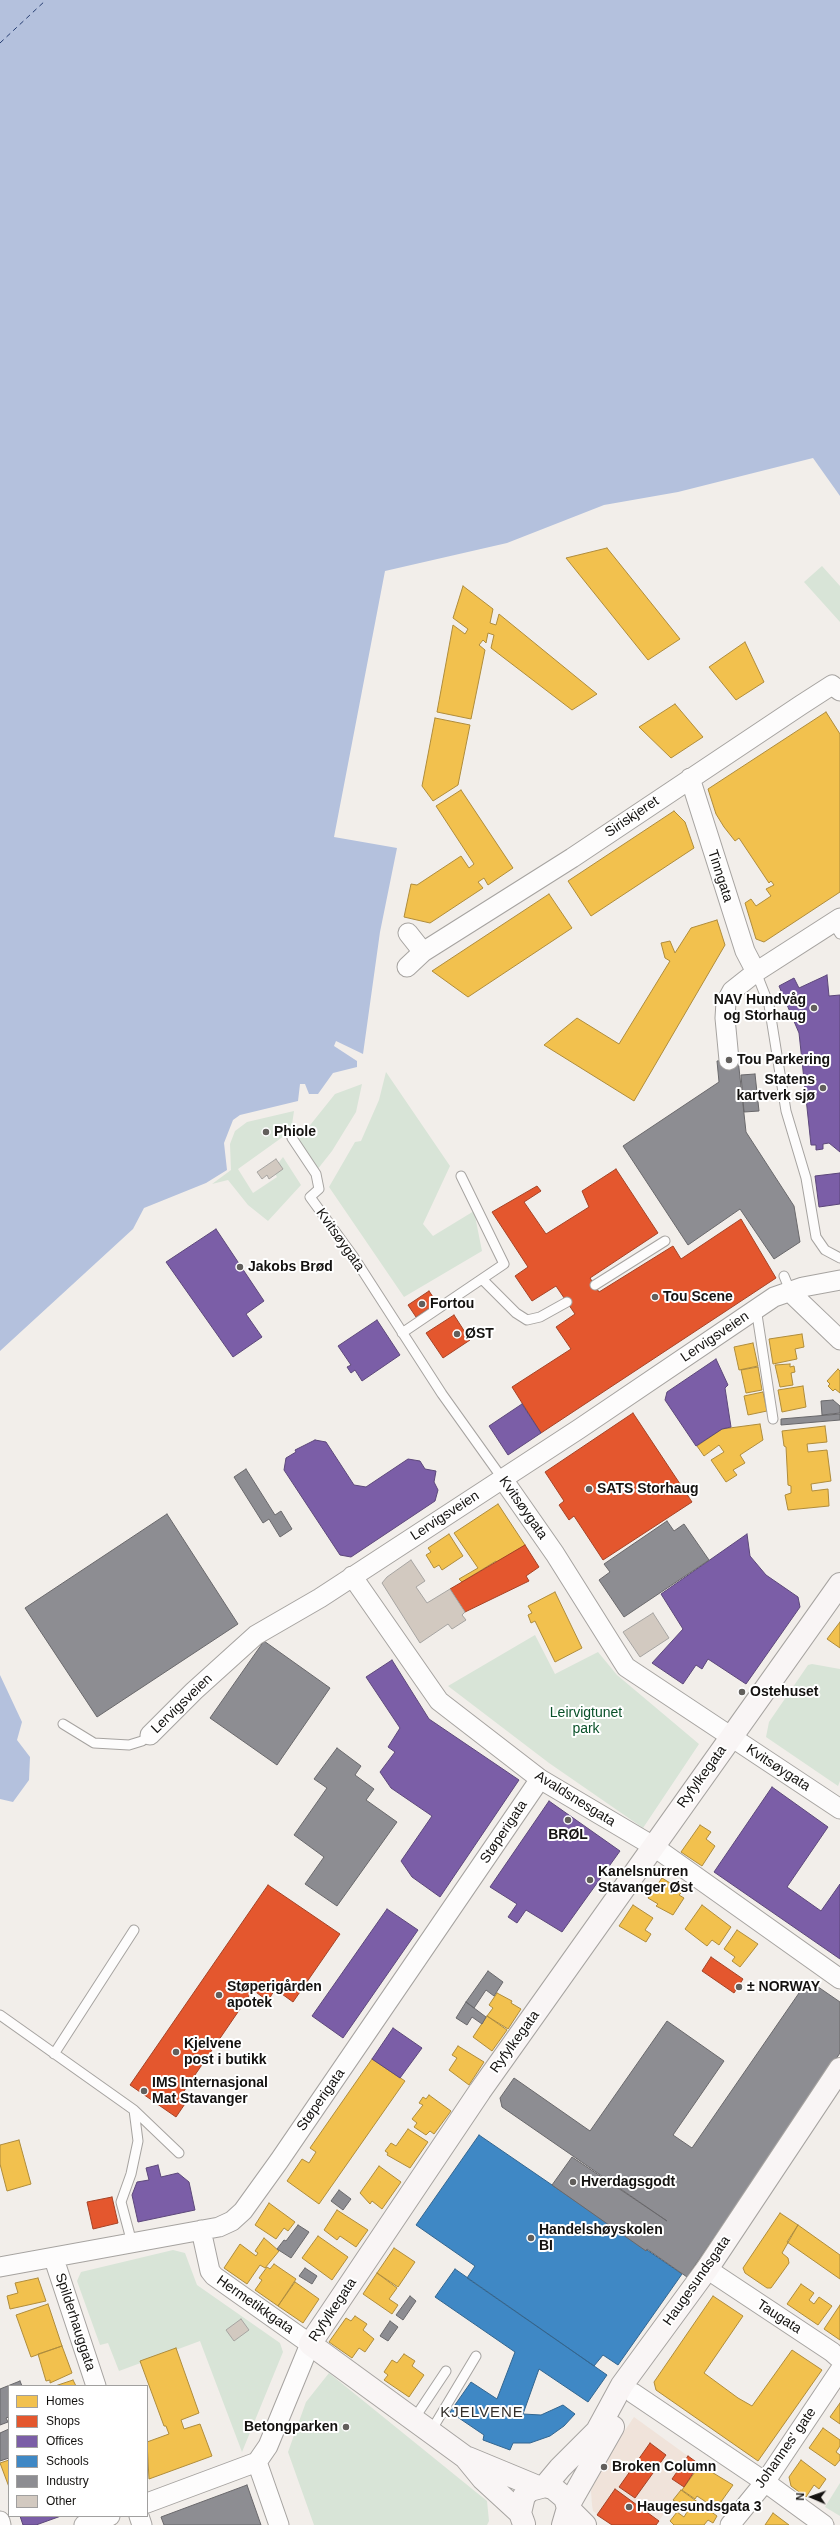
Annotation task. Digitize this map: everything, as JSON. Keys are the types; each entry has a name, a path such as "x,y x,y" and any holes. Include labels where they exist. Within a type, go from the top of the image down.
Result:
{"street":[{"name":"Siriskjeret","path":"407,967 423,952 572,858 690,778 832,685 840,691"},
{"name":"Tinngata","path":"690,778 745,951 756,972"},
{"path":"729,1060 726,1002 736,986 756,972 838,925"},
{"path":"408,933 423,952"},
{"name":"Lervigsveien","path":"150,1735 242,1646 642,1388 774,1297 788,1285 803,1287 840,1280"},
{"path":"788,1285 840,1340"},
{"name":"Kvitsøygata","path":"502,1478 533,1521 626,1667 840,1809"},
{"name":"Avaldsnesgata","path":"352,1576 439,1701 540,1779 652,1846 840,1979"},
{"name":"Ryfylkegata","path":"257,2462 268,2446 310,2344 480,2091 652,1846 840,1584"},
{"name":"Støperigata","path":"0,2267 54,2259 219,2227 232,2221 243,2211 540,1779"},
{"name":"Haugesundsgata","path":"520,2519 524,2496 541,2486 597,2431 622,2385 707,2270 840,2069"},
{"name":"Haugesundsgata","path":"566,2513 578,2484 633,2393 716,2275 840,2093"},
{"name":"Hermetikkgata","path":"201,2230 210,2271 214,2276 465,2457 520,2519"},
{"name":"Spilderhauggata","path":"54,2259 96,2385"},
{"name":"Taugata","path":"716,2275 832,2352 840,2359"},
{"name":"Johannes' gate","path":"730,2525 765,2482 840,2370"},
{"path":"633,2393 765,2482 824,2525"},
{"name":"Hermetikkgata","path":"465,2457 560,2492 566,2513 585,2525"},
{"path":"148,2503 257,2462 280,2525"},
{"path":"84,2525 107,2517"},
{"path":"0,2521 1,2525"}],"lane":[{"path":"756,972 769,1005 786,1111 806,1178 816,1237 825,1250 840,1258"},
{"name":"Kvitsøygata","path":"292,1138 316,1174 319,1189 310,1197 352,1256 402,1333 502,1478"},
{"path":"402,1333 483,1280 504,1264 461,1176"},
{"path":"595,1285 665,1241"},
{"path":"483,1280 516,1313 527,1320 540,1317 567,1302"},
{"path":"756,1308 773,1419"},
{"name":"Lervigsveien","path":"63,1724 94,1743 129,1745 142,1742 150,1735"},
{"path":"54,2054 134,1930"},
{"path":"0,2015 134,2110 180,2153"},
{"path":"132,2243 121,2202 131,2174 138,2141 134,2110"},
{"path":"422,2425 476,2356"},
{"path":"422,2425 446,2371"}],"shaded area":[{"path":"634,2417 699,2464 656,2525 612,2525 593,2511 591,2491 602,2464"}],"green space":[{"path":"822,566 840,586 840,622 804,582"},
{"path":"386,1072 450,1166 423,1224 433,1236 474,1211 482,1251 404,1297 329,1187 355,1142 361,1141 379,1100"},
{"path":"362,1084 356,1112 332,1151 317,1170 295,1144 335,1094"},
{"path":"294,1111 291,1131 238,1169 253,1193 277,1177 273,1170 283,1157 301,1185 268,1221 248,1205 228,1180 212,1184 231,1170 230,1144 235,1131 247,1122"},
{"name":"Leirvigtunet park","path":"535,1635 555,1674 598,1652 617,1675 699,1744 643,1828 549,1763 448,1686"},
{"path":"812,1664 840,1669 840,1781 838,1786 766,1737 769,1722 808,1665"},
{"path":"173,2250 185,2253 197,2285 280,2343 283,2352 242,2452 200,2341 119,2371 108,2343 100,2345 77,2281 81,2272"},
{"name":"Betongparken","path":"329,2373 487,2501 489,2521 487,2525 314,2525 288,2452 306,2402"},
{"path":"840,2483 840,2516 825,2507"}],"water":[{"path":"0,0 840,0 840,496 813,458 678,492 604,505 507,543 385,571 334,837 397,848 380,932 363,1054 336,1041 334,1046 357,1061 357,1067 333,1073 318,1094 309,1094 305,1084 300,1084 298,1101 240,1115 233,1120 224,1143 227,1170 206,1183 144,1208 133,1229 0,1351"},
{"path":"0,1675 22,1722 17,1740 30,1757 29,1780 13,1802 0,1799"}],"building: Homes":[{"path":"607,548 680,639 648,660 566,558"},
{"path":"463,586 493,609 490,623 496,625 499,614 597,694 572,710 491,648 494,635 488,633 486,643 483,640 479,645 485,650 471,719 437,712 453,625 465,634 468,629 453,618"},
{"path":"745,642 764,682 736,700 709,667"},
{"path":"675,704 703,737 671,758 639,727"},
{"path":"826,712 840,734 840,892 764,942 756,939 745,903 751,899 756,906 771,896 766,889 774,885 771,881 769,883 739,838 735,841 724,827 716,814 708,789"},
{"path":"435,718 470,725 458,785 433,801 422,786"},
{"path":"461,790 513,868 488,885 484,878 478,882 483,888 430,923 404,917 411,884 417,885 461,856 469,868 474,864 436,806"},
{"path":"674,811 685,822 694,848 591,916 568,881"},
{"path":"549,894 572,928 468,997 432,971"},
{"path":"717,920 725,945 634,1101 544,1045 577,1018 619,1044 670,961 665,958 661,943 670,941 675,953 691,928"},
{"path":"802,1334 804,1347 795,1349 797,1359 773,1364 769,1339"},
{"path":"753,1343 758,1366 739,1370 734,1347"},
{"path":"790,1364 790,1367 794,1366 795,1372 791,1373 793,1385 780,1387 775,1365"},
{"path":"758,1367 762,1390 746,1393 741,1370"},
{"path":"838,1369 840,1371 840,1393 835,1389 833,1391 828,1386 830,1384 827,1381"},
{"path":"803,1386 806,1407 782,1412 778,1390"},
{"path":"763,1392 767,1411 748,1415 744,1396"},
{"path":"760,1424 763,1440 740,1455 745,1463 733,1470 737,1475 726,1482 711,1460 724,1452 719,1445 704,1456 697,1446 722,1429"},
{"path":"825,1426 827,1442 807,1444 808,1452 827,1450 831,1481 811,1484 812,1491 828,1489 829,1506 788,1510 785,1495 791,1493 791,1486 788,1485 786,1447 784,1446 782,1431"},
{"path":"498,1504 525,1545 497,1563 496,1561 462,1582 459,1579 478,1568 454,1533"},
{"path":"449,1534 463,1556 442,1570 439,1565 434,1568 426,1555 431,1552 428,1548"},
{"path":"555,1592 582,1648 555,1662 535,1621 531,1623 528,1615 532,1613 528,1606"},
{"path":"840,1622 840,1648 827,1639"},
{"path":"700,1825 711,1832 706,1839 715,1846 702,1866 681,1852"},
{"path":"662,1878 683,1891 679,1895 684,1898 673,1915 656,1906 658,1904 648,1898"},
{"path":"633,1905 653,1918 645,1930 651,1934 646,1942 619,1926"},
{"path":"702,1905 731,1927 719,1945 712,1940 707,1946 685,1929"},
{"path":"737,1930 758,1944 740,1967 732,1961 735,1957 724,1949"},
{"path":"497,1993 512,2001 511,2003 521,2009 508,2029 487,2016 493,2008 489,2005"},
{"path":"487,2016 507,2030 492,2051 473,2037"},
{"path":"458,2046 484,2062 469,2085 449,2070 457,2058 452,2055"},
{"path":"372,2059 405,2081 319,2204 287,2181 302,2159 309,2163 316,2152 310,2148"},
{"path":"429,2095 451,2111 434,2134 430,2131 426,2135 414,2127 417,2123 412,2119 423,2105 419,2103 423,2097 426,2099"},
{"path":"408,2129 428,2142 410,2168 387,2155 388,2153 385,2151 391,2143 396,2146"},
{"path":"19,2140 31,2184 7,2191 0,2164 0,2145"},
{"path":"379,2166 401,2182 382,2209 372,2201 370,2204 360,2193"},
{"path":"269,2203 295,2222 288,2231 284,2228 276,2239 255,2225"},
{"path":"337,2210 368,2230 356,2247 340,2236 337,2240 324,2230"},
{"path":"780,2213 798,2225 782,2253 788,2258 789,2263 771,2288 767,2288 745,2273 743,2268"},
{"path":"798,2225 840,2255 840,2279 787,2242"},
{"path":"318,2236 348,2257 332,2280 302,2258"},
{"path":"264,2238 279,2251 265,2268 260,2265 247,2284 224,2268 240,2244 256,2256 258,2253 255,2251"},
{"path":"394,2248 415,2262 398,2287 377,2273"},
{"path":"274,2264 296,2279 278,2306 255,2290 262,2280 259,2278 267,2267 270,2269"},
{"path":"377,2273 397,2288 389,2299 398,2305 392,2314 363,2294"},
{"path":"38,2278 46,2301 10,2309 7,2296 18,2293 15,2283"},
{"path":"295,2282 319,2299 303,2323 278,2306"},
{"path":"801,2284 814,2293 809,2300 814,2304 819,2297 832,2306 818,2325 787,2304"},
{"path":"713,2296 743,2316 704,2373 738,2398 752,2406 792,2350 822,2370 758,2461 656,2390 654,2382"},
{"path":"48,2304 62,2346 31,2357 16,2315"},
{"path":"840,2305 840,2340 824,2329"},
{"path":"355,2316 367,2324 363,2330 374,2339 365,2352 359,2348 352,2358 329,2342 346,2318 351,2321"},
{"path":"62,2346 72,2373 50,2383 50,2380 46,2381 38,2354"},
{"path":"176,2348 199,2413 181,2420 184,2429 200,2424 212,2456 149,2479 148,2442 169,2434 166,2426 164,2426 140,2361"},
{"path":"404,2354 415,2361 412,2366 424,2375 409,2397 384,2380 388,2375 384,2372 392,2360 397,2363"},
{"path":"73,2380 76,2385 58,2385"},
{"path":"840,2403 840,2424 830,2417"},
{"path":"823,2428 840,2440 840,2446 836,2452 840,2455 840,2460 835,2466 809,2448"},
{"path":"8,2460 8,2484 0,2463"},
{"path":"801,2460 826,2479 819,2489 814,2485 806,2497 791,2486 789,2477"},
{"path":"700,2465 733,2485 718,2506 711,2501 709,2504 697,2496 695,2499 682,2490"},
{"path":"681,2490 717,2516 713,2523 708,2520 704,2525 674,2525 670,2521 677,2512 684,2517 690,2507 684,2503 682,2506 673,2500"},
{"path":"773,2513 789,2525 765,2525"}],"building: Shops":[{"name":"Tou Scene","path":"616,1169 658,1233 590,1278 599,1292 673,1246 681,1259 741,1219 776,1278 541,1433 512,1387 571,1349 556,1327 575,1314 556,1286 532,1301 515,1276 528,1267 492,1212 537,1186 541,1191 524,1202 546,1234 589,1207 582,1191"},
{"name":"Fortou","path":"429,1291 437,1303 416,1317 408,1305"},
{"path":"454,1315 470,1340 443,1358 426,1333"},
{"path":"633,1413 692,1502 603,1560 574,1516 569,1520 559,1505 564,1501 545,1472"},
{"path":"525,1545 539,1567 526,1576 529,1581 465,1612 450,1589"},
{"path":"268,1885 340,1934 293,2002 275,1989 268,2001 253,1990 184,2091 191,2095 176,2117 130,2085"},
{"path":"711,1957 743,1979 734,1993 702,1971"},
{"path":"112,2197 118,2223 93,2229 87,2202"},
{"path":"650,2443 666,2455 635,2498 619,2487"},
{"path":"688,2456 699,2464 684,2487 672,2479"},
{"path":"615,2489 659,2521 656,2525 612,2525 597,2515"}],"building: Offices":[{"name":"Statens kartverk sjø","path":"827,975 829,996 840,995 840,1152 829,1143 823,1144 823,1149 816,1150 816,1145 811,1145 799,1033 779,986 794,978 799,988"},
{"path":"840,1173 840,1204 819,1207 815,1176"},
{"path":"216,1229 264,1301 246,1314 262,1337 233,1357 166,1262"},
{"path":"377,1320 400,1355 362,1381 355,1370 351,1373 347,1367 351,1365 338,1346"},
{"path":"716,1359 728,1385 725,1388 731,1427 722,1429 696,1446 665,1400 667,1392"},
{"path":"522,1404 541,1433 508,1455 489,1426"},
{"path":"315,1440 326,1442 354,1485 366,1487 408,1459 420,1461 425,1469 436,1471 434,1482 438,1490 435,1501 351,1557 340,1555 284,1470 286,1458 296,1452 295,1450"},
{"path":"747,1534 750,1556 766,1575 798,1597 800,1607 746,1684 708,1659 702,1669 696,1665 683,1684 652,1663 683,1629 661,1594"},
{"path":"392,1660 429,1719 519,1780 440,1897 412,1877 401,1861 432,1816 391,1788 380,1772 395,1752 388,1747 400,1728 366,1677"},
{"path":"772,1787 828,1827 787,1887 821,1911 840,1884 840,1959 714,1872"},
{"path":"549,1801 620,1851 562,1932 526,1910 517,1923 508,1917 517,1904 490,1887"},
{"path":"387,1909 418,1930 343,2038 312,2016"},
{"path":"393,2028 422,2048 400,2078 372,2059"},
{"path":"158,2165 161,2177 178,2173 189,2182 195,2210 138,2222 132,2195 137,2182 149,2180 146,2168"},
{"path":"20,2517 58,2517 36,2525 23,2525"}],"building: Schools":[{"name":"Handelshøyskolen BI","path":"479,2135 682,2274 618,2365 603,2355 594,2366 467,2278 475,2266 416,2225"},
{"path":"455,2269 607,2375 588,2402 539,2369 523,2414 541,2415 563,2405 575,2414 564,2426 550,2436 530,2443 513,2443 510,2450 483,2440 484,2435 450,2412 471,2382 497,2399 515,2352 435,2297"}],"building: Industry":[{"path":"738,1059 746,1132 794,1206 800,1242 774,1259 740,1209 688,1245 623,1146 719,1082 717,1061"},
{"path":"755,1074 759,1111 744,1112 741,1075"},
{"path":"833,1400 840,1406 840,1413 822,1415 821,1401"},
{"path":"840,1414 840,1420 781,1425 781,1419"},
{"path":"246,1469 275,1515 281,1511 292,1529 280,1537 269,1519 263,1523 234,1477"},
{"path":"167,1514 238,1624 97,1717 25,1608"},
{"path":"667,1521 674,1531 684,1524 709,1560 624,1617 599,1580 610,1572 604,1564"},
{"path":"264,1641 330,1688 277,1765 210,1718"},
{"path":"337,1748 361,1766 355,1775 374,1789 366,1800 397,1822 337,1906 305,1884 324,1857 294,1835 327,1788 314,1779"},
{"path":"488,1971 503,1982 494,1996 486,1990 474,2008 466,2002"},
{"path":"808,1980 840,2002 840,2053 687,2277 647,2249 646,2251 552,2185 572,2157 667,2221 502,2107 500,2098 514,2078 590,2131 667,2021 724,2061 673,2135 692,2148"},
{"path":"466,2002 486,2017 482,2024 472,2017 467,2025 456,2018"},
{"path":"339,2190 351,2199 343,2210 331,2201"},
{"path":"298,2225 309,2232 291,2258 277,2249 284,2240 286,2241"},
{"path":"305,2268 317,2276 312,2284 299,2276"},
{"path":"410,2296 416,2301 403,2320 396,2315"},
{"path":"390,2321 398,2327 388,2341 380,2336"},
{"path":"20,2381 22,2385 10,2385"},
{"path":"8,2386 8,2417 6,2418 8,2422 0,2425 0,2389"},
{"path":"8,2429 8,2458 0,2461 0,2433"},
{"path":"247,2485 261,2525 164,2525 161,2517"}],"building: Other":[{"path":"276,1159 283,1169 269,1179 267,1175 262,1179 257,1172"},
{"path":"411,1560 425,1581 416,1587 427,1603 450,1589 465,1612 462,1615 466,1620 452,1629 448,1624 420,1643 382,1583 387,1577"},
{"path":"653,1613 669,1638 640,1657 623,1632"},
{"path":"241,2319 249,2330 234,2341 226,2330"}],"ferry route":[{"path":"0,43 46,0"}],"place":[{"name":"NAV Hundvåg og Storhaug","path":"814,1008"},
{"name":"Tou Parkering","path":"729,1060"},
{"name":"Statens kartverk sjø","path":"823,1088"},
{"name":"Phiole","path":"266,1132"},
{"name":"Jakobs Brød","path":"240,1267"},
{"name":"Tou Scene","path":"655,1297"},
{"name":"Fortou","path":"422,1304"},
{"name":"ØST","path":"457,1334"},
{"name":"SATS Storhaug","path":"589,1489"},
{"name":"Ostehuset","path":"742,1692"},
{"name":"BRØL","path":"568,1820"},
{"name":"Kanelsnurren Stavanger Øst","path":"590,1880"},
{"name":"± NORWAY","path":"739,1987"},
{"name":"Støperigården apotek","path":"219,1995"},
{"name":"Kjelvene post i butikk","path":"176,2052"},
{"name":"IMS Internasjonal Mat Stavanger","path":"144,2091"},
{"name":"Hverdagsgodt","path":"573,2182"},
{"name":"Handelshøyskolen BI","path":"531,2238"},
{"name":"Betongparken","path":"346,2427"},
{"name":"Broken Column","path":"604,2467"},
{"name":"Haugesundsgata 3","path":"629,2507"}],"district":[{"name":"KJELVENE","path":"482,2413"}]}
